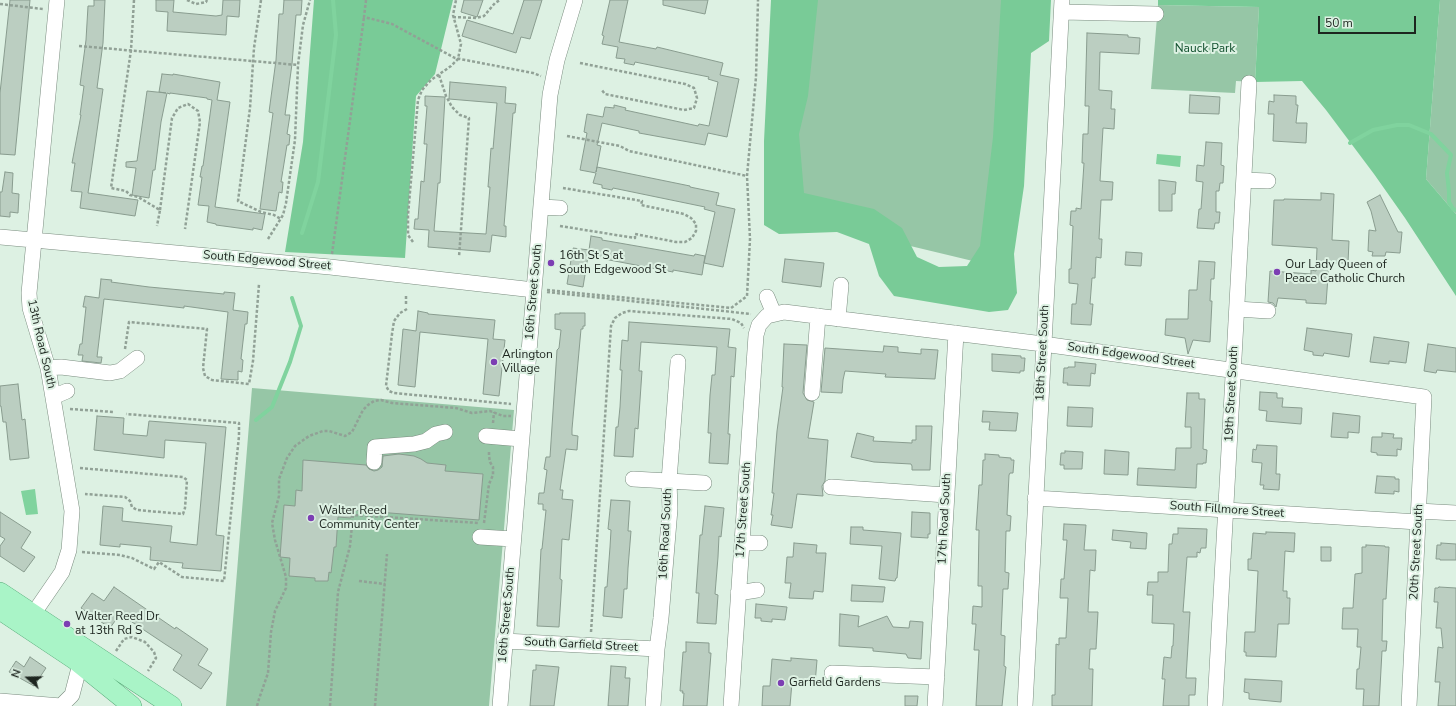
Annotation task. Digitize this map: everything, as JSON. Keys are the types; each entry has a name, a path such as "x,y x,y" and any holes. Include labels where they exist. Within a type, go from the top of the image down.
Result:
{"main road":[{"path":"0,592 29,620 128,706"},
{"path":"0,610 29,620 147,681 172,706"}],"street":[{"name":"13th Road South","path":"29,620 62,572 75,558 69,550 72,511 48,368 30,308 29,293 57,0"},
{"name":"16th Street South","path":"500,706 521,439 543,291 541,207 552,80 575,0"},
{"path":"1062,6 1156,14"},
{"name":"18th Street South","path":"1025,706 1062,6"},
{"name":"19th Street South","path":"1215,706 1249,83"},
{"path":"1244,180 1268,181"},
{"path":"541,207 560,208"},
{"name":"South Edgewood Street","path":"0,237 330,267 543,291"},
{"path":"838,319 841,285"},
{"path":"765,315 767,297"},
{"path":"1237,309 1268,311"},
{"name":"South Edgewood Street","path":"765,315 784,312 956,333 1234,370 1424,398"},
{"name":"17th Street South","path":"730,706 756,335 765,315"},
{"path":"812,393 818,316"},
{"name":"17th Road South","path":"935,706 956,333"},
{"path":"48,368 110,373 120,372 138,358"},
{"name":"16th Road South","path":"653,706 670,509 668,481 678,362"},
{"path":"53,397 67,391"},
{"name":"20th Street South","path":"1409,706 1424,398"},
{"path":"374,462 375,447 414,444 426,441 436,434 445,432"},
{"path":"489,436 521,439"},
{"path":"633,479 704,483"},
{"path":"831,487 946,496"},
{"name":"South Fillmore Street","path":"1035,498 1226,510 1418,516 1456,513"},
{"path":"482,530 513,539"},
{"path":"742,543 760,544"},
{"path":"738,593 757,590"},
{"name":"South Garfield Street","path":"504,641 657,649"},
{"path":"7,703 61,706 72,695 80,664"},
{"path":"832,673 937,677"},
{"path":"128,706 147,681"}],"path":[{"path":"134,0 131,50 111,188 126,191 130,195 138,197 160,210"},
{"path":"187,0 196,4 206,2 207,0"},
{"path":"261,0 253,61 250,108 238,201 260,212 274,215 281,219"},
{"path":"268,239 281,219 286,203 295,140 298,65 303,25 310,0"},
{"path":"330,267 366,0"},
{"path":"413,242 408,235 408,216 418,100 422,90 431,80 451,66 458,59 461,44 453,17 456,0"},
{"path":"453,17 476,18 484,16 495,3 500,0"},
{"path":"543,291 731,308 747,296 750,239 747,176 756,77 758,0"},
{"path":"0,4 44,9"},
{"path":"364,17 392,24 458,59 533,73 552,80"},
{"path":"79,46 298,65"},
{"path":"580,63 685,84 694,88 697,98 694,108 684,110 605,94 601,89"},
{"path":"439,75 446,96 452,107 460,115 468,118 459,257"},
{"path":"157,226 172,118 178,108 188,104 198,110 200,122 185,229"},
{"path":"567,136 620,146 628,152 747,176"},
{"path":"560,226 635,238 635,234 680,242 685,242 692,238 696,231 696,224 691,218 684,214 641,205 642,201 564,188"},
{"path":"123,369 129,322 207,329 203,368 205,376 212,380 249,384 253,361 259,284"},
{"path":"543,291 765,315"},
{"path":"406,295 406,304"},
{"path":"407,309 400,313 394,322 386,386 389,391 394,393 511,404"},
{"path":"590,637 611,326 615,318 622,313 629,311 732,319 741,323 747,332"},
{"path":"257,706 268,673 271,632 275,611 286,588 286,577 275,540 272,522 279,496 279,479 287,458 295,446 310,436 323,431 329,431 346,436 352,432 363,410 374,401 381,400 392,403 456,408 472,413 490,411 503,416 511,416"},
{"path":"70,409 114,412"},
{"path":"482,530 488,490 493,474 493,467 489,456 489,436 494,412"},
{"path":"75,558 120,555 132,558 154,569 159,562 182,577 224,581 238,444 238,423 126,414"},
{"path":"80,468 183,477 187,480 185,508 183,514 137,510 132,507 130,500 125,497 85,494"},
{"path":"330,706 338,592 350,546 353,514 482,530 490,523"},
{"path":"375,706 387,554"},
{"path":"359,581 385,584"},
{"path":"116,651 124,639 132,638 145,642 154,652 156,658 147,681"}],"green space":[{"path":"780,0 1017,0 1002,268 773,213"},
{"path":"1440,0 1456,0 1456,214 1426,179"},
{"name":"Nauck Park","path":"1158,5 1259,7 1255,82 1236,81 1235,93 1151,89"},
{"path":"252,388 514,410 489,706 226,706"}],"shaded area":[{"path":"314,0 453,0 435,74 416,96 405,258 285,252 303,142"},
{"path":"771,0 818,0 808,96 799,134 804,193 874,209 902,228 917,257 939,267 967,266 980,246 993,137 1001,0 1051,0 1049,41 1031,53 1024,186 1014,254 1017,293 1008,310 989,312 894,296 879,276 869,244 837,232 779,234 764,225 764,141"},
{"path":"1158,0 1440,0 1426,179 1456,214 1456,296 1374,174 1326,110 1302,81 1255,82 1259,7 1158,5"},
{"path":"1157,154 1181,156 1180,167 1156,164"},
{"path":"35,489 38,514 26,515 21,491"}],"building":[{"path":"10,0 30,0 15,155 0,154 0,93"},
{"path":"94,0 105,0 103,43 97,88 103,89 88,193 138,200 135,216 80,208 82,192 71,191 75,163 72,163 81,115 84,86 80,85 86,40 88,6 94,6"},
{"path":"156,0 174,0 173,12 216,16 222,15 223,0 240,0 239,17 227,16 226,35 167,31 168,12 156,11"},
{"path":"284,0 302,0 301,15 296,15 292,64 285,115 290,115 287,134 290,135 289,145 287,145 281,182 283,182 282,193 279,192 276,211 260,209 273,113 269,112 276,60 279,14 283,14"},
{"path":"464,0 483,0 477,17 461,12"},
{"path":"524,0 542,0 530,39 521,37 516,53 462,36 467,20 513,34"},
{"path":"610,0 628,0 619,42 656,49 657,47 723,63 720,75 739,79 727,137 708,133 705,145 639,133 639,131 602,123 597,145 601,146 596,172 597,167 719,193 716,205 735,209 723,267 704,263 715,212 704,209 705,207 613,188 612,190 602,188 602,185 593,183 596,173 580,170 587,133 584,132 587,114 603,117 605,107 614,108 614,105 626,108 625,110 698,126 699,124 709,126 718,82 708,79 709,77 635,62 634,65 624,63 625,59 616,58 618,47 602,44 604,36 602,35"},
{"path":"663,0 708,0 705,14 663,5"},
{"path":"1087,33 1128,35 1128,37 1140,38 1139,54 1100,52 1099,90 1112,91 1111,109 1115,109 1114,129 1103,128 1100,181 1113,182 1112,200 1101,200 1099,239 1102,239 1101,258 1096,257 1095,278 1092,278 1090,304 1093,304 1091,325 1071,324 1072,304 1076,304 1078,284 1069,283 1073,226 1070,225 1071,211 1076,211 1076,208 1081,209 1084,163 1082,163 1083,134 1088,134 1089,106 1085,106"},
{"path":"162,74 173,74 220,82 217,100 230,102 215,207 265,214 262,230 216,225 207,222 209,206 198,205 202,177 200,177 203,166 212,100 207,98 167,93 149,198 132,195 136,168 126,167 126,162 137,161 147,91 166,93 159,92"},
{"path":"450,82 506,87 505,103 516,104 515,113 513,113 504,226 506,226 506,237 492,235 490,252 428,247 429,230 414,229 415,219 418,219 421,181 424,182 427,144 424,144 427,106 425,106 425,96 445,97 440,183 438,183 434,231 486,234 490,187 488,187 491,148 493,149 497,103 449,99"},
{"path":"1190,95 1220,97 1219,114 1189,113"},
{"path":"1274,95 1296,96 1296,105 1298,105 1296,123 1307,123 1306,143 1273,141 1274,114 1268,114 1269,101 1274,102"},
{"path":"1206,142 1222,143 1221,165 1224,166 1223,183 1220,183 1219,191 1216,191 1216,212 1220,212 1219,223 1215,223 1214,229 1197,228 1199,209 1201,209 1203,182 1196,181 1197,165 1204,166"},
{"path":"5,172 13,173 12,193 19,194 18,213 10,212 10,217 0,216 0,192 2,192"},
{"path":"1159,180 1176,182 1175,194 1172,194 1172,211 1159,211"},
{"path":"1321,193 1334,194 1332,240 1349,241 1348,263 1329,263 1326,304 1306,303 1306,300 1278,298 1276,307 1273,303 1268,302 1270,271 1311,274 1311,270 1316,271 1317,248 1272,245 1274,200 1321,200"},
{"path":"1380,195 1398,232 1402,232 1400,253 1386,252 1385,256 1372,256 1373,252 1368,251 1369,230 1376,231 1367,202"},
{"path":"591,236 602,238 602,240 694,256 695,254 705,256 702,275 673,270 673,272 588,256 583,287 567,284 573,248 589,250"},
{"path":"1126,252 1142,253 1141,266 1125,265"},
{"path":"785,259 824,263 821,287 782,282"},
{"path":"1199,261 1215,262 1214,279 1211,279 1210,301 1212,301 1210,342 1193,340 1188,354 1185,338 1165,335 1166,319 1188,319 1189,290 1197,290"},
{"path":"101,279 112,280 111,282 149,287 224,294 224,292 235,293 233,310 248,312 241,359 243,360 242,372 238,371 238,380 221,379 228,312 184,306 184,308 104,299 97,357 102,357 101,363 82,361 83,355 78,355 80,344 82,344 86,307 83,307 85,296 99,298"},
{"name":"Arlington Village","path":"418,311 428,314 495,320 493,339 505,340 499,396 483,394 488,339 420,332 415,387 398,385 403,329 416,331"},
{"path":"585,313 585,326 581,329 572,429 572,435 578,436 577,450 566,449 560,490 563,490 562,499 573,500 569,540 562,539 560,579 562,580 559,627 537,626 541,549 546,510 543,510 543,504 538,504 539,493 544,493 547,470 544,469 546,457 550,457 557,350 559,348 561,330 555,329 555,314"},
{"path":"629,322 730,329 728,347 736,348 734,377 731,376 728,464 709,463 711,433 708,433 710,395 712,375 715,375 717,347 641,342 639,371 642,371 638,429 635,428 633,457 614,456 616,427 618,427 620,407 622,340 628,341"},
{"path":"1307,328 1352,334 1349,357 1324,353 1323,356 1313,355 1313,352 1304,350"},
{"path":"1374,337 1409,342 1406,363 1389,361 1389,364 1370,362"},
{"path":"784,344 807,345 803,393 807,400 814,402 808,438 828,440 825,481 822,486 823,496 797,494 792,528 771,525 773,515 771,515 774,493 772,493 777,431 783,387"},
{"path":"1428,344 1456,348 1456,372 1437,370 1436,373 1424,371"},
{"path":"884,346 898,347 898,352 921,354 921,349 938,350 935,379 885,377 886,374 845,371 842,393 821,392 825,348 883,352"},
{"path":"992,354 1021,356 1021,358 1025,358 1024,371 1020,371 1020,373 992,371"},
{"path":"1075,362 1096,364 1095,374 1091,373 1090,386 1067,385 1068,383 1063,383 1064,368 1075,367"},
{"path":"18,384 22,420 25,419 29,458 10,460 6,422 3,422 0,406 0,386"},
{"path":"1260,392 1277,393 1277,398 1283,398 1282,407 1302,408 1301,424 1266,421 1267,411 1259,410"},
{"path":"1187,393 1199,393 1199,399 1205,399 1203,449 1207,450 1206,463 1197,464 1196,488 1137,485 1138,468 1175,470 1176,448 1191,448 1191,427 1185,427"},
{"path":"1068,407 1093,408 1092,427 1067,426"},
{"path":"983,411 1018,413 1016,431 989,430 990,422 982,422"},
{"path":"1333,413 1360,416 1359,433 1348,432 1348,438 1331,437"},
{"path":"97,416 124,418 123,434 147,436 149,421 226,427 216,535 224,536 221,571 182,568 183,563 150,560 151,547 120,544 120,547 100,545 103,506 123,508 122,521 172,526 170,542 197,545 206,443 165,440 164,458 94,450"},
{"path":"916,426 932,426 930,470 912,470 911,464 874,462 851,457 857,433 874,437 873,441 912,443 912,440 916,440"},
{"path":"1382,433 1394,434 1393,438 1402,438 1401,450 1397,449 1397,456 1377,455 1377,453 1371,452 1372,437 1382,437"},
{"path":"1257,445 1277,446 1276,474 1280,474 1279,490 1263,489 1264,485 1260,485 1262,463 1252,462 1253,449 1256,450"},
{"path":"1105,450 1129,452 1128,475 1104,474"},
{"path":"1065,451 1083,452 1082,469 1064,469 1064,465 1060,465 1061,453 1065,453"},
{"name":"Walter Reed Community Center","path":"399,454 414,456 427,463 446,465 445,471 483,474 479,520 352,510 351,518 338,517 336,547 334,547 331,573 329,572 328,581 315,581 315,578 289,576 290,558 280,557 284,505 295,506 296,490 302,491 303,460 366,465 369,469 374,471 382,467 383,456"},
{"path":"985,454 999,455 999,457 1011,458 1011,460 1014,460 1013,473 1010,473 1009,475 1007,515 1011,516 1010,531 1006,531 1005,572 1009,573 1008,589 1003,589 1001,635 1005,636 1004,666 1006,667 1002,706 976,706 979,650 974,650 976,624 972,624 973,606 982,607 982,586 978,586 979,530 976,530 979,485 982,485 983,460 985,460"},
{"path":"1377,476 1395,477 1395,479 1399,479 1399,492 1394,491 1394,494 1375,493"},
{"path":"611,500 630,501 628,531 631,531 627,589 624,589 622,618 603,616 610,547 611,530 608,529"},
{"path":"705,506 724,508 721,537 719,536 715,594 718,595 716,624 697,623 699,593 696,593 700,535 702,535"},
{"path":"0,512 31,532 21,548 35,557 24,572 0,556 0,546 5,539 0,536"},
{"path":"912,512 930,513 930,534 928,534 928,538 911,537"},
{"path":"1064,524 1086,525 1084,550 1096,550 1095,571 1090,570 1088,612 1098,612 1096,649 1090,649 1089,669 1093,669 1092,706 1052,706 1052,695 1055,695 1056,644 1059,645 1059,638 1066,638 1068,598 1060,598 1061,579 1064,579 1067,540 1063,540"},
{"path":"851,527 863,527 863,530 901,533 897,578 895,581 879,579 882,546 850,544"},
{"path":"1178,528 1207,529 1206,548 1201,548 1200,553 1197,552 1197,557 1187,557 1183,612 1190,612 1186,678 1196,678 1195,695 1189,695 1189,706 1163,706 1165,679 1162,679 1164,657 1171,658 1174,624 1152,623 1153,595 1147,595 1148,582 1158,582 1158,572 1168,572 1169,544 1172,544 1173,534 1178,534"},
{"path":"1113,530 1147,533 1146,549 1130,548 1131,542 1112,540"},
{"path":"1266,532 1295,533 1294,552 1285,551 1283,591 1287,591 1287,598 1290,598 1289,624 1278,624 1276,657 1246,656 1246,652 1244,652 1245,632 1255,632 1258,571 1248,570 1248,559 1251,559 1253,533 1266,534"},
{"path":"794,543 817,545 816,553 826,553 823,592 814,591 813,599 789,598 791,583 785,583 787,557 793,557"},
{"path":"1441,543 1456,544 1456,560 1436,559 1437,545 1441,545"},
{"path":"1366,545 1389,547 1386,599 1383,599 1382,641 1387,641 1386,651 1382,651 1379,706 1363,706 1364,689 1356,689 1357,669 1359,669 1361,647 1357,647 1358,629 1342,629 1343,608 1353,608 1355,574 1362,573 1362,547 1366,547"},
{"path":"1321,547 1331,547 1331,561 1321,561"},
{"path":"852,585 885,587 883,602 851,601"},
{"path":"114,587 175,629 176,627 208,649 198,665 212,673 201,689 173,670 182,655 120,614 110,628 81,608 92,593 104,601"},
{"path":"1435,588 1456,588 1456,706 1438,706 1440,682 1435,682 1438,647 1443,648 1441,628 1436,628 1438,602 1434,602"},
{"path":"756,604 787,607 785,620 772,619 772,622 761,621 761,618 755,618"},
{"path":"840,614 859,616 858,627 887,616 893,627 909,628 910,621 923,622 921,659 908,658 906,654 873,651 873,648 839,646"},
{"path":"686,642 709,643 709,653 711,653 707,706 683,706 684,693 682,693 683,691 680,691 683,652 686,652"},
{"path":"30,657 46,668 34,686 9,672 16,661 24,667"},
{"name":"Garfield Gardens","path":"791,658 817,660 815,684 792,682 790,706 762,706 763,686 770,686 772,659 791,661"},
{"path":"536,665 559,667 554,706 530,706 533,670 536,670"},
{"path":"611,666 626,667 625,678 630,678 628,706 608,706"},
{"path":"1245,679 1282,681 1281,702 1249,699 1249,693 1244,692"},
{"path":"905,696 918,696 917,706 905,706"}],"waterway":[{"path":"302,233 318,182 336,35 333,0"},
{"path":"1350,143 1373,130 1397,125 1409,125 1431,134 1451,155 1447,173 1449,202 1453,209 1456,210"},
{"path":"256,420 272,407 290,362 301,326 292,298"}],"place":[{"name":"16th St S at South Edgewood St","path":"551,263"},
{"name":"Our Lady Queen of Peace Catholic Church","path":"1277,272"},
{"name":"Arlington Village","path":"494,362"},
{"name":"Walter Reed Community Center","path":"311,518"},
{"name":"Walter Reed Dr at 13th Rd S","path":"67,624"},
{"name":"Garfield Gardens","path":"781,683"}]}
